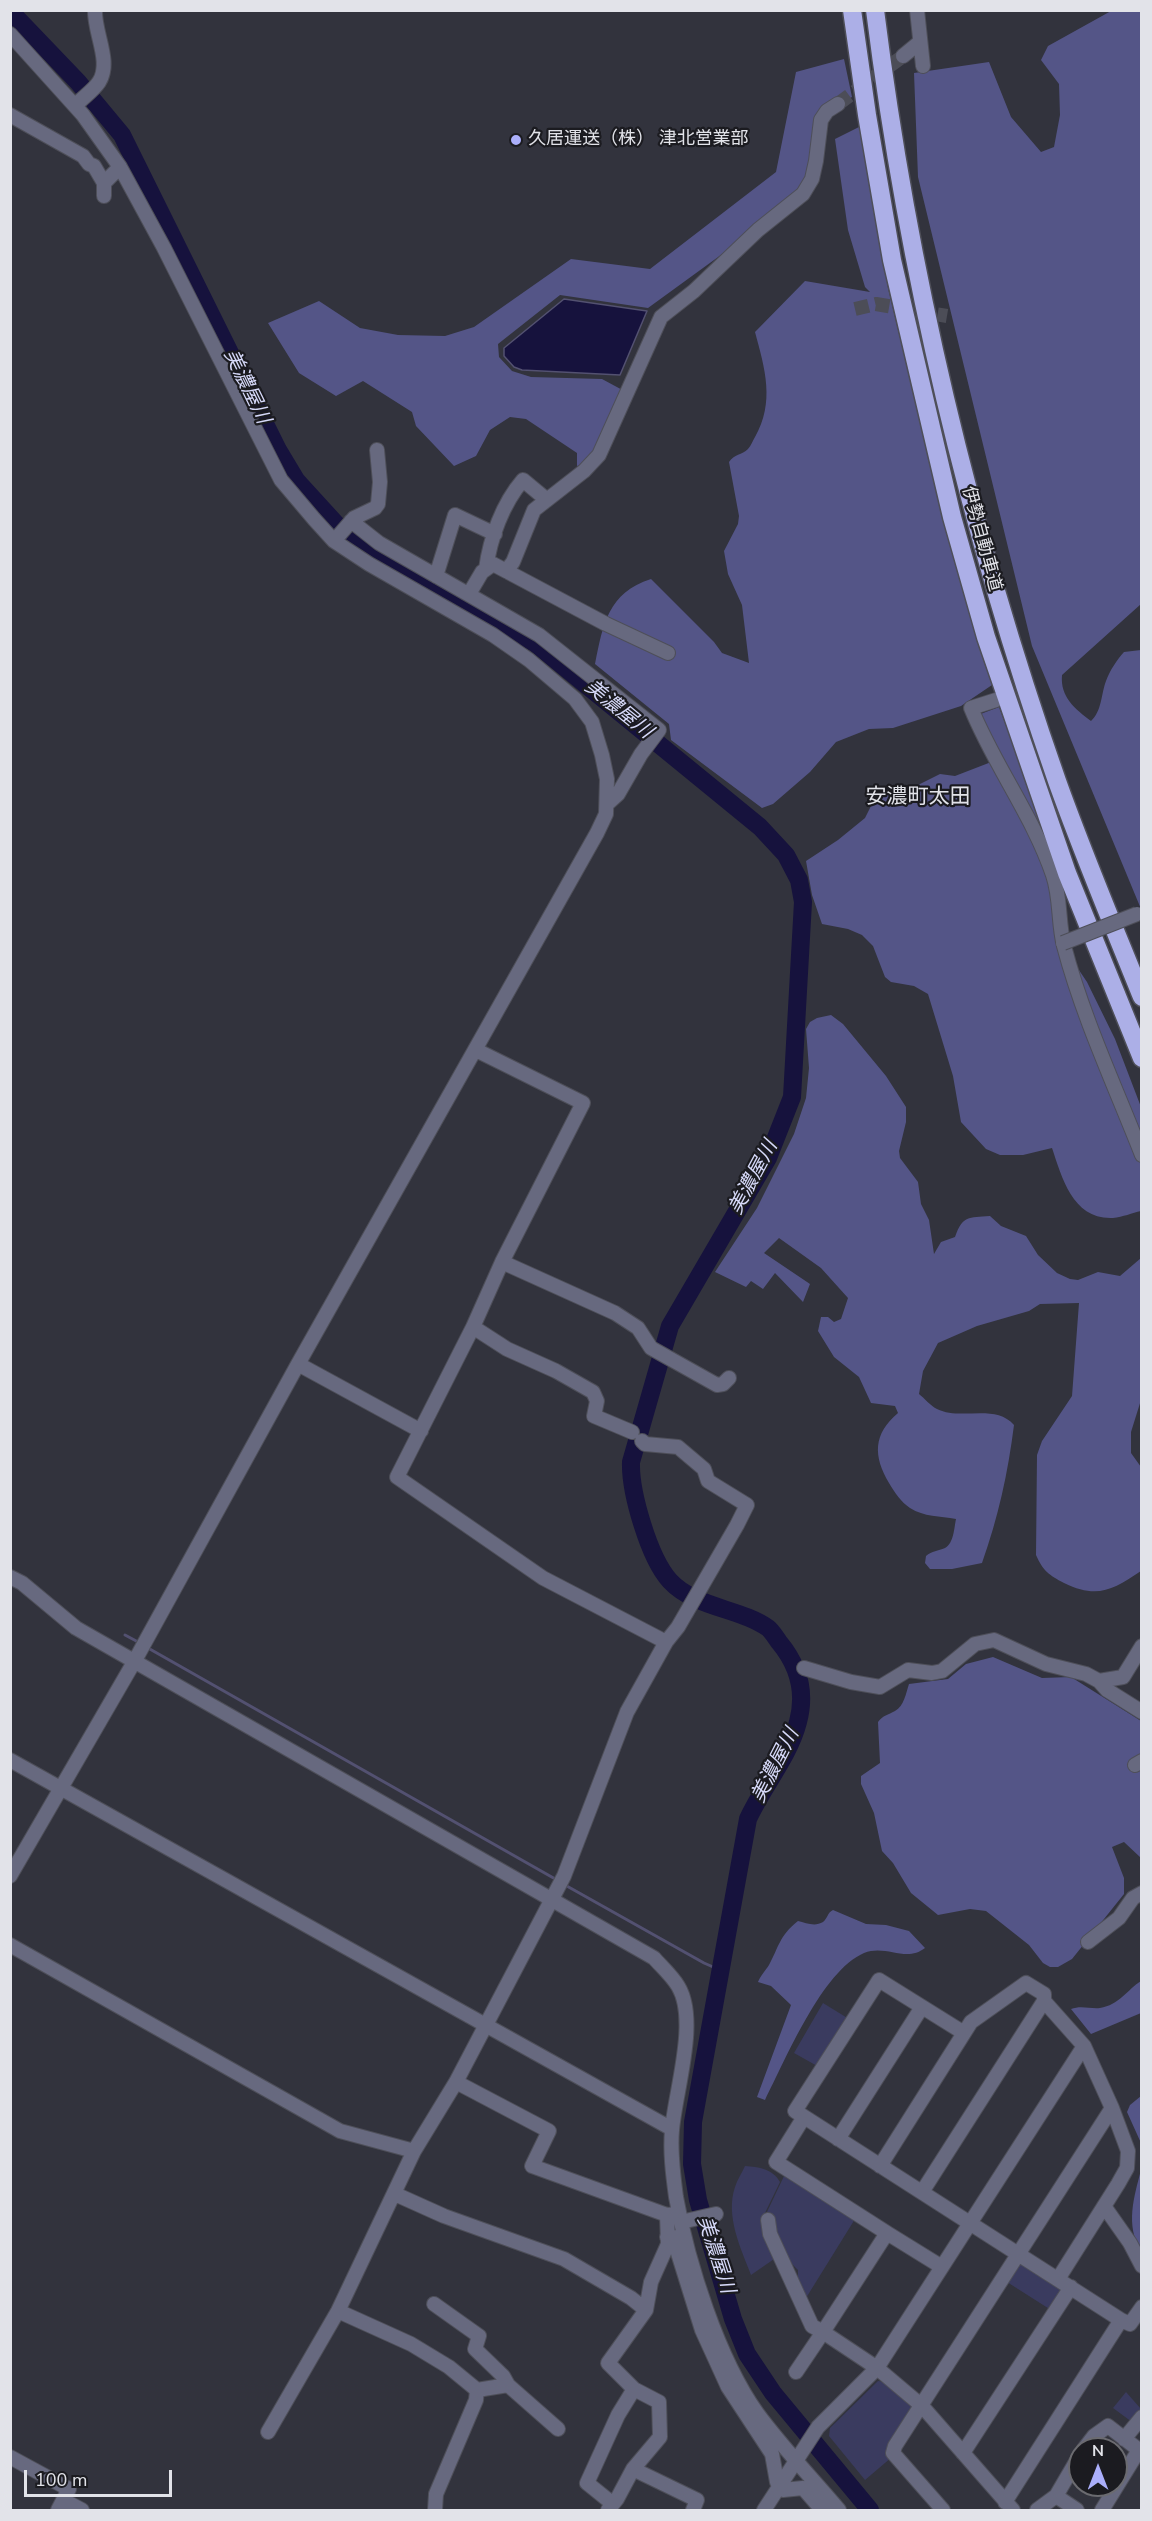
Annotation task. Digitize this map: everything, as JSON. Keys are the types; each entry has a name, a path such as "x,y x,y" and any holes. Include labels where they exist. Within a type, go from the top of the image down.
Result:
{"highway":[{"name":"伊勢自動車道","path":"852,10 892,260 952,517 986,637 1067,873 1142,1058"},
{"name":"伊勢自動車道","path":"875,10 899,173 946,403 971,501 1022,675 1057,781 1092,877 1142,997"}],"street":[{"path":"78,102 98,84 104,73 94,22 95,10"},
{"path":"917,10 922,66"},
{"path":"10,34 78,102 120,167 164,248 281,480 335,539 369,564 493,635 530,660 575,699 592,722 607,779 607,804 597,833 298,1364 134,1662 10,1876"},
{"path":"903,56 920,42"},
{"path":"506,571 513,562 534,510 584,471 600,455 661,317 694,291 758,230 803,194 812,179 821,120 827,111 838,104"},
{"path":"10,115 83,156 89,164 94,166 104,189 120,167"},
{"path":"335,539 349,522 375,508 378,504 380,482 377,450"},
{"path":"486,569 495,534 513,492 523,480 547,500"},
{"path":"436,576 455,515 495,534"},
{"path":"349,522 379,543 539,635 659,730 618,794 607,804"},
{"path":"469,594 482,572 493,564 606,624 668,653"},
{"path":"996,700 970,708 993,758 1040,843 1054,877 1063,944 1078,993 1142,1155"},
{"path":"1063,944 1139,918"},
{"path":"476,1050 583,1103 396,1477 543,1578 666,1642"},
{"path":"502,1262 615,1313 638,1328 651,1348 717,1385 723,1384 729,1378"},
{"path":"268,2432 338,2311 414,2151 487,2025 551,1899 575,1848 627,1712 666,1642 678,1627 737,1525 747,1504 708,1480 705,1469 678,1447 645,1444 637,1437 594,1416 597,1401 593,1392 556,1371 507,1349 473,1327"},
{"path":"298,1364 421,1431"},
{"path":"10,1577 22,1583 75,1628 654,1958 679,1987 686,2026 684,2058 672,2129 673,2176 679,2218 708,2315 726,2357 756,2412 799,2453 839,2511"},
{"path":"804,1668 851,1682 880,1687 908,1670 932,1673 942,1671 975,1644 994,1640 1046,1664 1086,1674 1142,1712"},
{"path":"1099,1681 1123,1677 1142,1646"},
{"path":"10,1760 672,2129"},
{"path":"1088,1942 1119,1918 1133,1898 1142,1893"},
{"path":"10,1945 340,2131 414,2151"},
{"path":"964,2033 879,1980 795,2112 1131,2326"},
{"path":"880,2166 975,2017 1026,1983 1044,1994 1044,2001 922,2192"},
{"path":"1044,2001 1084,2046 1125,2138 1128,2160 1127,2168 1058,2279"},
{"path":"838,2139 922,2007"},
{"path":"764,2511 799,2453 818,2427 877,2368 1084,2046"},
{"path":"456,2082 549,2131 532,2166 679,2218 716,2214"},
{"path":"943,2511 893,2453 1112,2108"},
{"path":"804,2117 776,2162 942,2268"},
{"path":"395,2194 444,2216 564,2259 631,2298 646,2310"},
{"path":"1104,2206 1130,2243 1142,2266"},
{"path":"666,2237 679,2218"},
{"path":"768,2220 770,2234 812,2326 877,2368 922,2406 1009,2506 1142,2307"},
{"path":"796,2372 887,2233"},
{"path":"634,2389 614,2423 587,2483 610,2507 633,2469 660,2435 658,2402 634,2389 608,2363 646,2310 651,2282 668,2244 666,2237"},
{"path":"666,2237 673,2237 702,2330 728,2387 772,2454 777,2482 783,2490 803,2488 822,2511"},
{"path":"963,2453 1071,2287"},
{"path":"434,2304 479,2336 475,2349 503,2376 508,2385 558,2429"},
{"path":"338,2311 411,2344 449,2367 477,2390 508,2385"},
{"path":"435,2511 436,2494 476,2400 477,2390"},
{"path":"1126,2437 1142,2417"},
{"path":"1093,2437 1108,2426 1122,2437"},
{"path":"1128,2442 1139,2450 1128,2469"},
{"path":"10,2457 69,2489 61,2505 82,2511"},
{"path":"633,2469 697,2500 693,2511"},
{"path":"1037,2511 1056,2496 1068,2476"},
{"path":"1056,2496 1077,2511"}],"shaded area":[{"path":"1111,11 1141,11 1141,604 1062,675 1062,683 1070,702 1091,721 1095,717 1106,681 1116,662 1124,652 1141,650 1141,909 1032,646 918,177 914,73 989,62 1011,117 1041,152 1054,147 1060,115 1059,84 1041,60 1048,46"},
{"path":"844,59 852,97 823,114 802,196 648,308 560,295 498,344 499,357 512,371 531,377 602,379 628,393 589,463 577,466 577,453 526,419 510,417 490,430 476,456 454,466 416,426 412,412 363,381 336,396 299,373 268,323 319,301 360,328 398,335 445,336 474,327 571,259 650,269 776,172 796,72"},
{"path":"863,125 888,288 944,522 992,685 961,706 893,728 869,729 836,742 810,772 773,804 762,808 671,740 669,724 595,664 605,623 616,602 637,585 651,579 714,642 722,653 749,663 742,605 728,574 724,551 738,524 739,516 729,462 733,457 749,448 765,411 765,372 755,332 805,281 870,292 865,287 848,230 835,139"},
{"path":"564,299 647,311 620,375 522,370 514,367 504,356 504,348"},
{"path":"999,707 1047,835 1044,841 1058,939 1087,982 1115,1039 1141,1107 1141,1211 1120,1217 1099,1217 1079,1205 1065,1184 1052,1148 1023,1155 1000,1155 986,1149 961,1122 953,1076 928,994 914,986 891,982 885,977 873,946 862,935 848,929 822,924 812,895 806,861 838,840 865,818 877,794 902,793 940,774 955,776 999,759 978,715"},
{"path":"831,1015 843,1024 886,1076 906,1107 906,1122 899,1151 900,1158 918,1182 921,1204 929,1220 934,1254 941,1242 955,1237 964,1221 990,1216 1001,1226 1026,1236 1038,1255 1057,1273 1070,1279 1078,1280 1098,1272 1120,1276 1141,1258 1141,1400 1131,1432 1131,1453 1141,1467 1141,1571 1122,1583 1095,1591 1076,1588 1050,1575 1036,1555 1037,1455 1042,1441 1072,1396 1079,1303 1040,1304 1029,1311 977,1326 938,1343 923,1371 919,1394 935,1408 946,1412 988,1413 1006,1418 1014,1425 1002,1495 982,1563 952,1569 930,1569 925,1563 926,1556 948,1546 956,1519 926,1515 910,1508 896,1494 884,1473 878,1455 878,1446 884,1429 898,1413 895,1406 871,1403 859,1377 834,1357 818,1331 821,1317 828,1317 834,1322 841,1319 848,1298 821,1268 779,1238 764,1253 810,1284 803,1302 775,1273 763,1289 751,1281 746,1287 715,1272 757,1208 794,1134 806,1098 809,1068 806,1029 810,1022 817,1018"},
{"path":"993,1657 1042,1678 1071,1677 1141,1721 1141,1858 1124,1842 1112,1847 1124,1878 1124,1894 1072,1959 1058,1967 1050,1967 1043,1963 1029,1945 986,1911 970,1909 938,1915 911,1893 893,1863 882,1851 874,1813 861,1784 861,1776 880,1763 878,1722 901,1706 909,1684 948,1679 966,1664"},
{"path":"833,1910 866,1924 886,1925 909,1931 925,1948 911,1954 872,1951 864,1953 849,1963 834,1978 807,2018 765,2100 757,2097 791,2005 771,1986 758,1982 783,1937 792,1926 798,1921 810,1924 820,1923"},
{"path":"1141,1981 1141,2013 1091,2034 1071,2009 1100,2008 1112,2004"},
{"path":"823,2003 849,2019 819,2067 794,2053"},
{"path":"1141,2096 1141,2143 1127,2112 1130,2105"},
{"path":"745,2166 770,2171 780,2182 764,2215 777,2257 751,2275 736,2232 732,2209 735,2187"},
{"path":"1141,2170 1141,2251 1133,2231 1132,2211"},
{"path":"785,2174 855,2219 806,2298 798,2282 798,2270 783,2255 766,2214"},
{"path":"1023,2262 1062,2287 1062,2292 1051,2310 1007,2282 1019,2263"},
{"path":"878,2381 899,2391 914,2410 892,2457 865,2480 829,2436 830,2428"},
{"path":"1126,2392 1141,2409 1132,2422 1113,2408"}],"waterway":[{"name":"美濃屋川","path":"10,11 78,82 122,135 278,450 296,480 338,526 389,563 535,643 760,827 786,855 799,880 803,902 792,1097 768,1158 670,1326 631,1462 637,1507 648,1541 662,1571 680,1590 692,1597 757,1621 768,1628 792,1660 799,1680 801,1700 794,1735 748,1819 693,2122 692,2164 698,2200 733,2319 747,2354 773,2393 870,2510"},
{"path":"125,1635 140,1643"},
{"path":"148,1648 557,1880"},
{"path":"565,1885 720,1970"}],"tunnel":[{"path":"838,104 903,56"},
{"path":"855,309 876,304 947,316"},
{"path":"998,700 1037,686"}],"place":[{"name":"久居運送（株） 津北営業部","path":"516,140"}],"district":[{"name":"安濃町太田","path":"918,798"}]}
